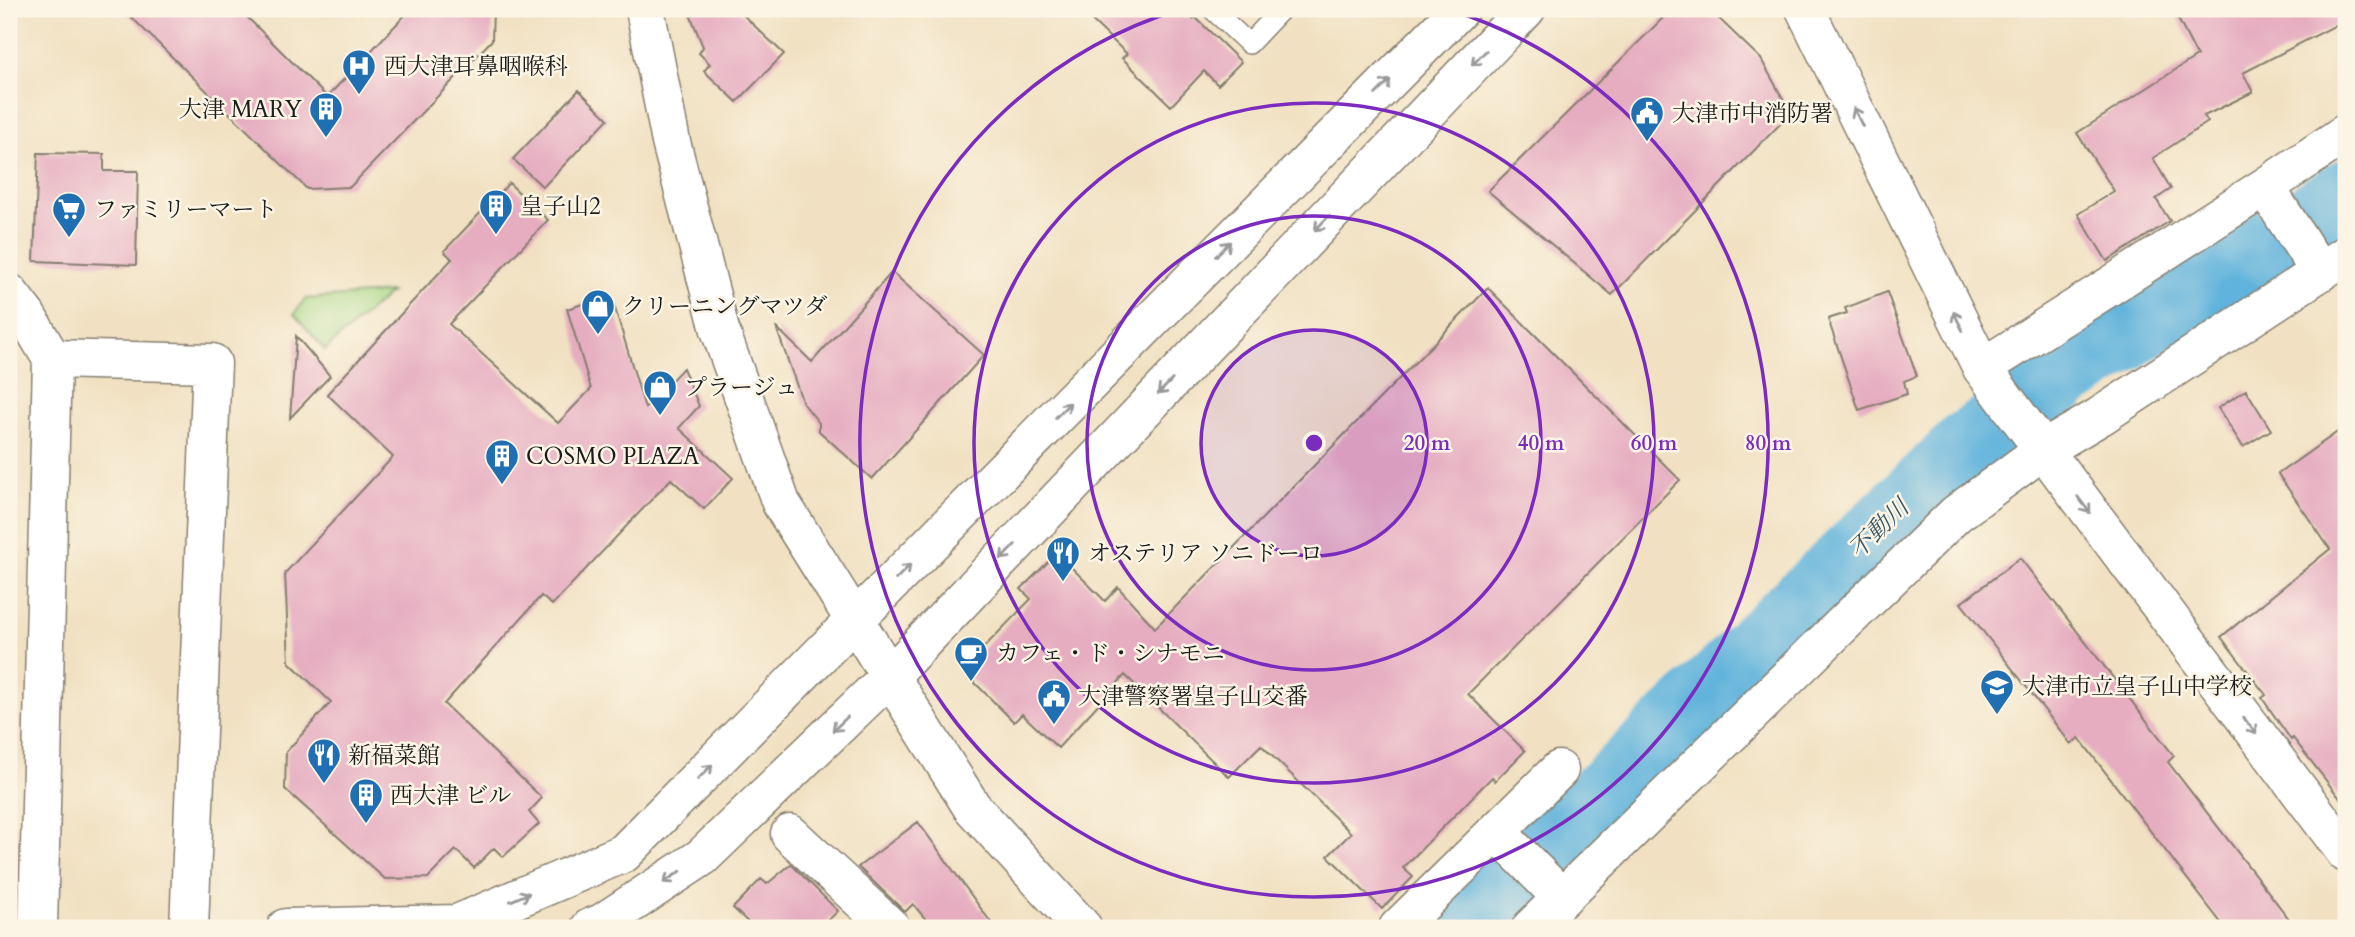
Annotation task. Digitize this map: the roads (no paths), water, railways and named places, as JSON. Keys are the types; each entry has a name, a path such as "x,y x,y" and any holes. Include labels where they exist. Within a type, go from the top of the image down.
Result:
{"street":[{"path":"645,9 671,142 720,330 781,503 972,807 1083,928"},
{"path":"286,928 457,923 624,853 1460,9"},
{"path":"590,928 602,923 702,857 889,677 1526,9"},
{"path":"1805,9 1986,375 2346,853"},
{"path":"1986,375 2269,194 2346,133"},
{"path":"1531,928 1956,514 2037,443 2099,417 2325,261 2269,194"},
{"path":"9,293 26,315 52,359 38,928"},
{"path":"52,359 212,363 189,928"},
{"path":"1398,928 1559,770"},
{"path":"1497,832 1562,898"},
{"path":"790,834 891,928"}],"lane":[{"path":"1212,9 1249,44 1282,9"}],"waterway":[{"name":"不動川","path":"1462,928 1968,444 2067,375 2346,193"}],"place":[{"name":"西大津耳鼻咽喉科","path":"359,96"},
{"name":"大津 MARY","path":"326,139"},
{"name":"大津市中消防署","path":"1647,143"},
{"name":"皇子山2","path":"496,236"},
{"name":"ファミリーマート","path":"69,239"},
{"name":"クリーニングマツダ","path":"598,336"},
{"name":"プラージュ","path":"660,417"},
{"name":"COSMO PLAZA","path":"502,486"},
{"name":"オステリア ソニドーロ","path":"1063,583"},
{"name":"カフェ・ド・シナモニ","path":"971,683"},
{"name":"大津市立皇子山中学校","path":"1997,716"},
{"name":"大津警察署皇子山交番","path":"1054,726"},
{"name":"新福菜館","path":"324,785"},
{"name":"西大津 ビル","path":"366,825"}]}
